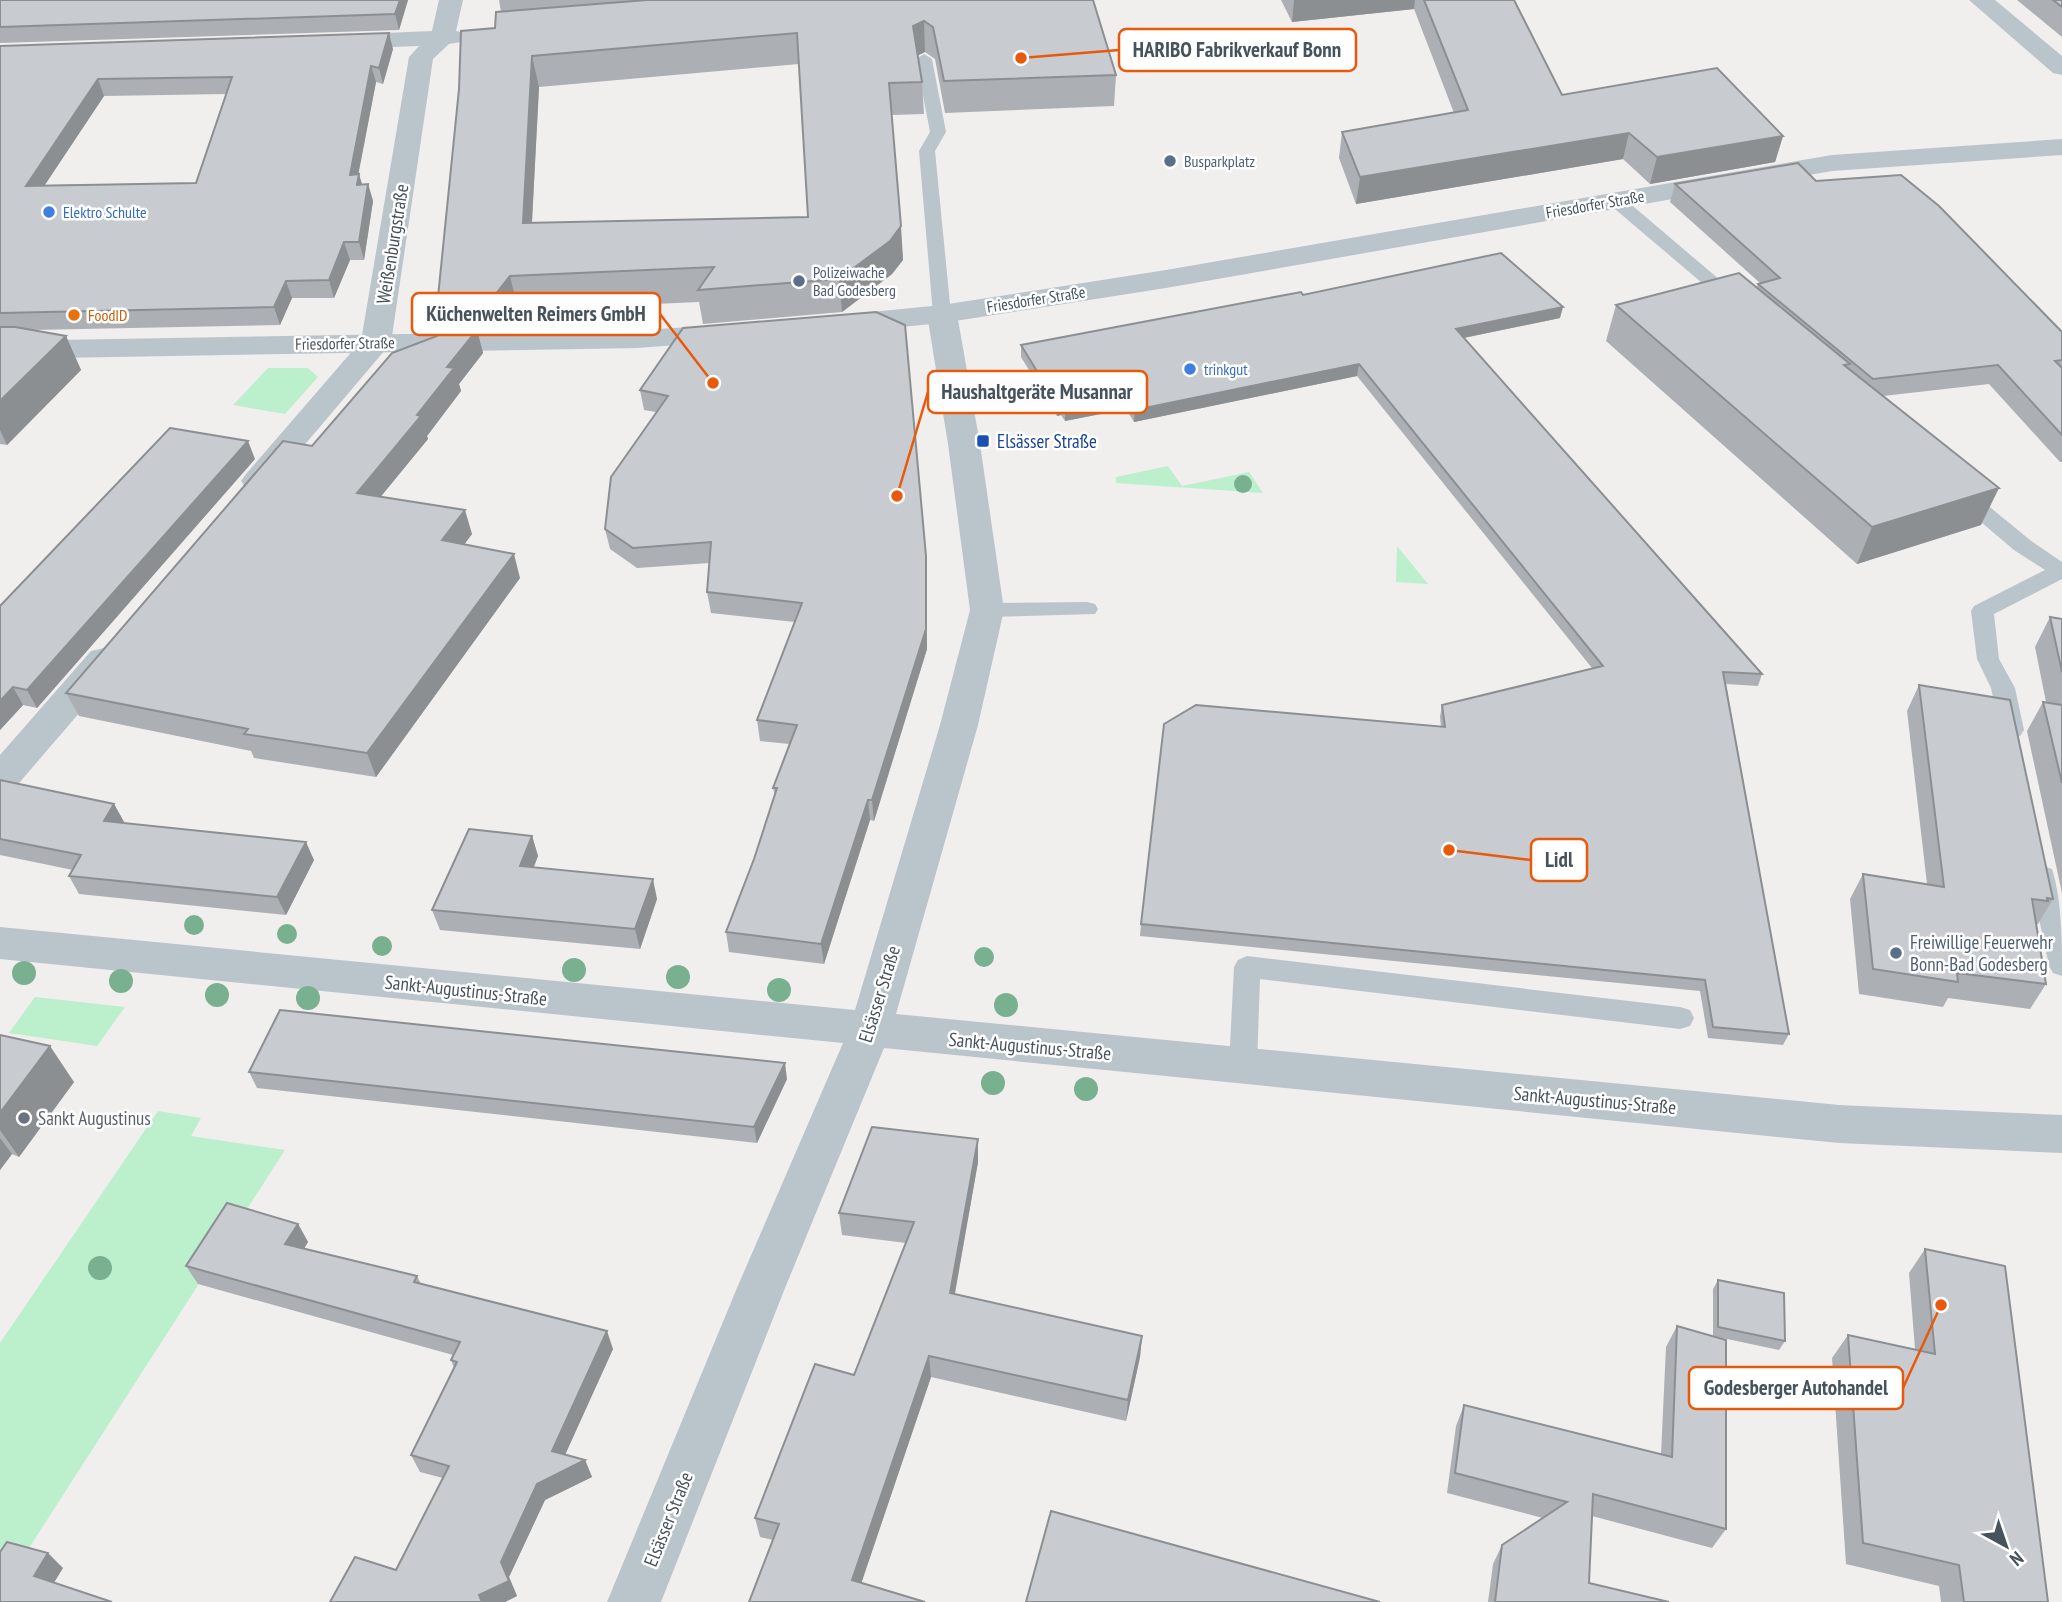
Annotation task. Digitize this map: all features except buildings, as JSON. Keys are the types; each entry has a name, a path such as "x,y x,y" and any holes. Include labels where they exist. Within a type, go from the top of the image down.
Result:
{"street":[{"name":"Weißenburgstraße","path":"376,343 421,57 442,38 450,0"},
{"path":"1981,0 2062,68"},
{"path":"310,43 482,35"},
{"name":"Friesdorfer Straße","path":"812,327 942,314 1166,279 1832,163 2062,147"},
{"name":"Elsässer Straße","path":"634,1602 756,1300 870,1030 959,725 987,610 964,444 942,314"},
{"name":"Friesdorfer Straße","path":"0,350 638,339 762,332"},
{"path":"233,509 376,343"},
{"path":"0,780 125,634"},
{"name":"Sankt-Augustinus-Straße","path":"0,943 1839,1124 2062,1134"}],"lane":[{"path":"924,59 938,132 927,151 942,314"},
{"path":"1615,200 1750,314"},
{"path":"1948,483 2022,545 2061,571 1982,611 1988,659 2003,688 2017,753"},
{"path":"987,610 1087,609"},
{"path":"2039,858 2062,966"},
{"path":"1243,1065 1247,967 1680,1017"}],"green space":[{"path":"268,368 308,368 318,377 285,414 233,405"},
{"path":"1168,466 1182,486 1249,472 1263,493 1116,483 1116,477"},
{"path":"1397,546 1428,584 1396,582"},
{"path":"35,997 125,1007 97,1046 9,1033"},
{"path":"158,1111 201,1118 191,1136 285,1150 0,1593 0,1343"}],"place":[{"name":"HARIBO Fabrikverkauf Bonn","path":"1021,58"},
{"name":"Busparkplatz","path":"1170,161"},
{"name":"Elektro Schulte","path":"49,212"},
{"name":"Polizeiwache Bad Godesberg","path":"799,281"},
{"name":"FoodID","path":"74,315"},
{"name":"trinkgut","path":"1190,369"},
{"name":"Küchenwelten Reimers GmbH","path":"713,383"},
{"name":"Elsässer Straße","path":"983,441"},
{"name":"Haushaltgeräte Musannar","path":"897,496"},
{"name":"Lidl","path":"1449,850"},
{"name":"Freiwillige Feuerwehr Bonn-Bad Godesberg","path":"1896,953"},
{"name":"Sankt Augustinus","path":"24,1118"},
{"name":"Godesberger Autohandel","path":"1941,1305"}]}
